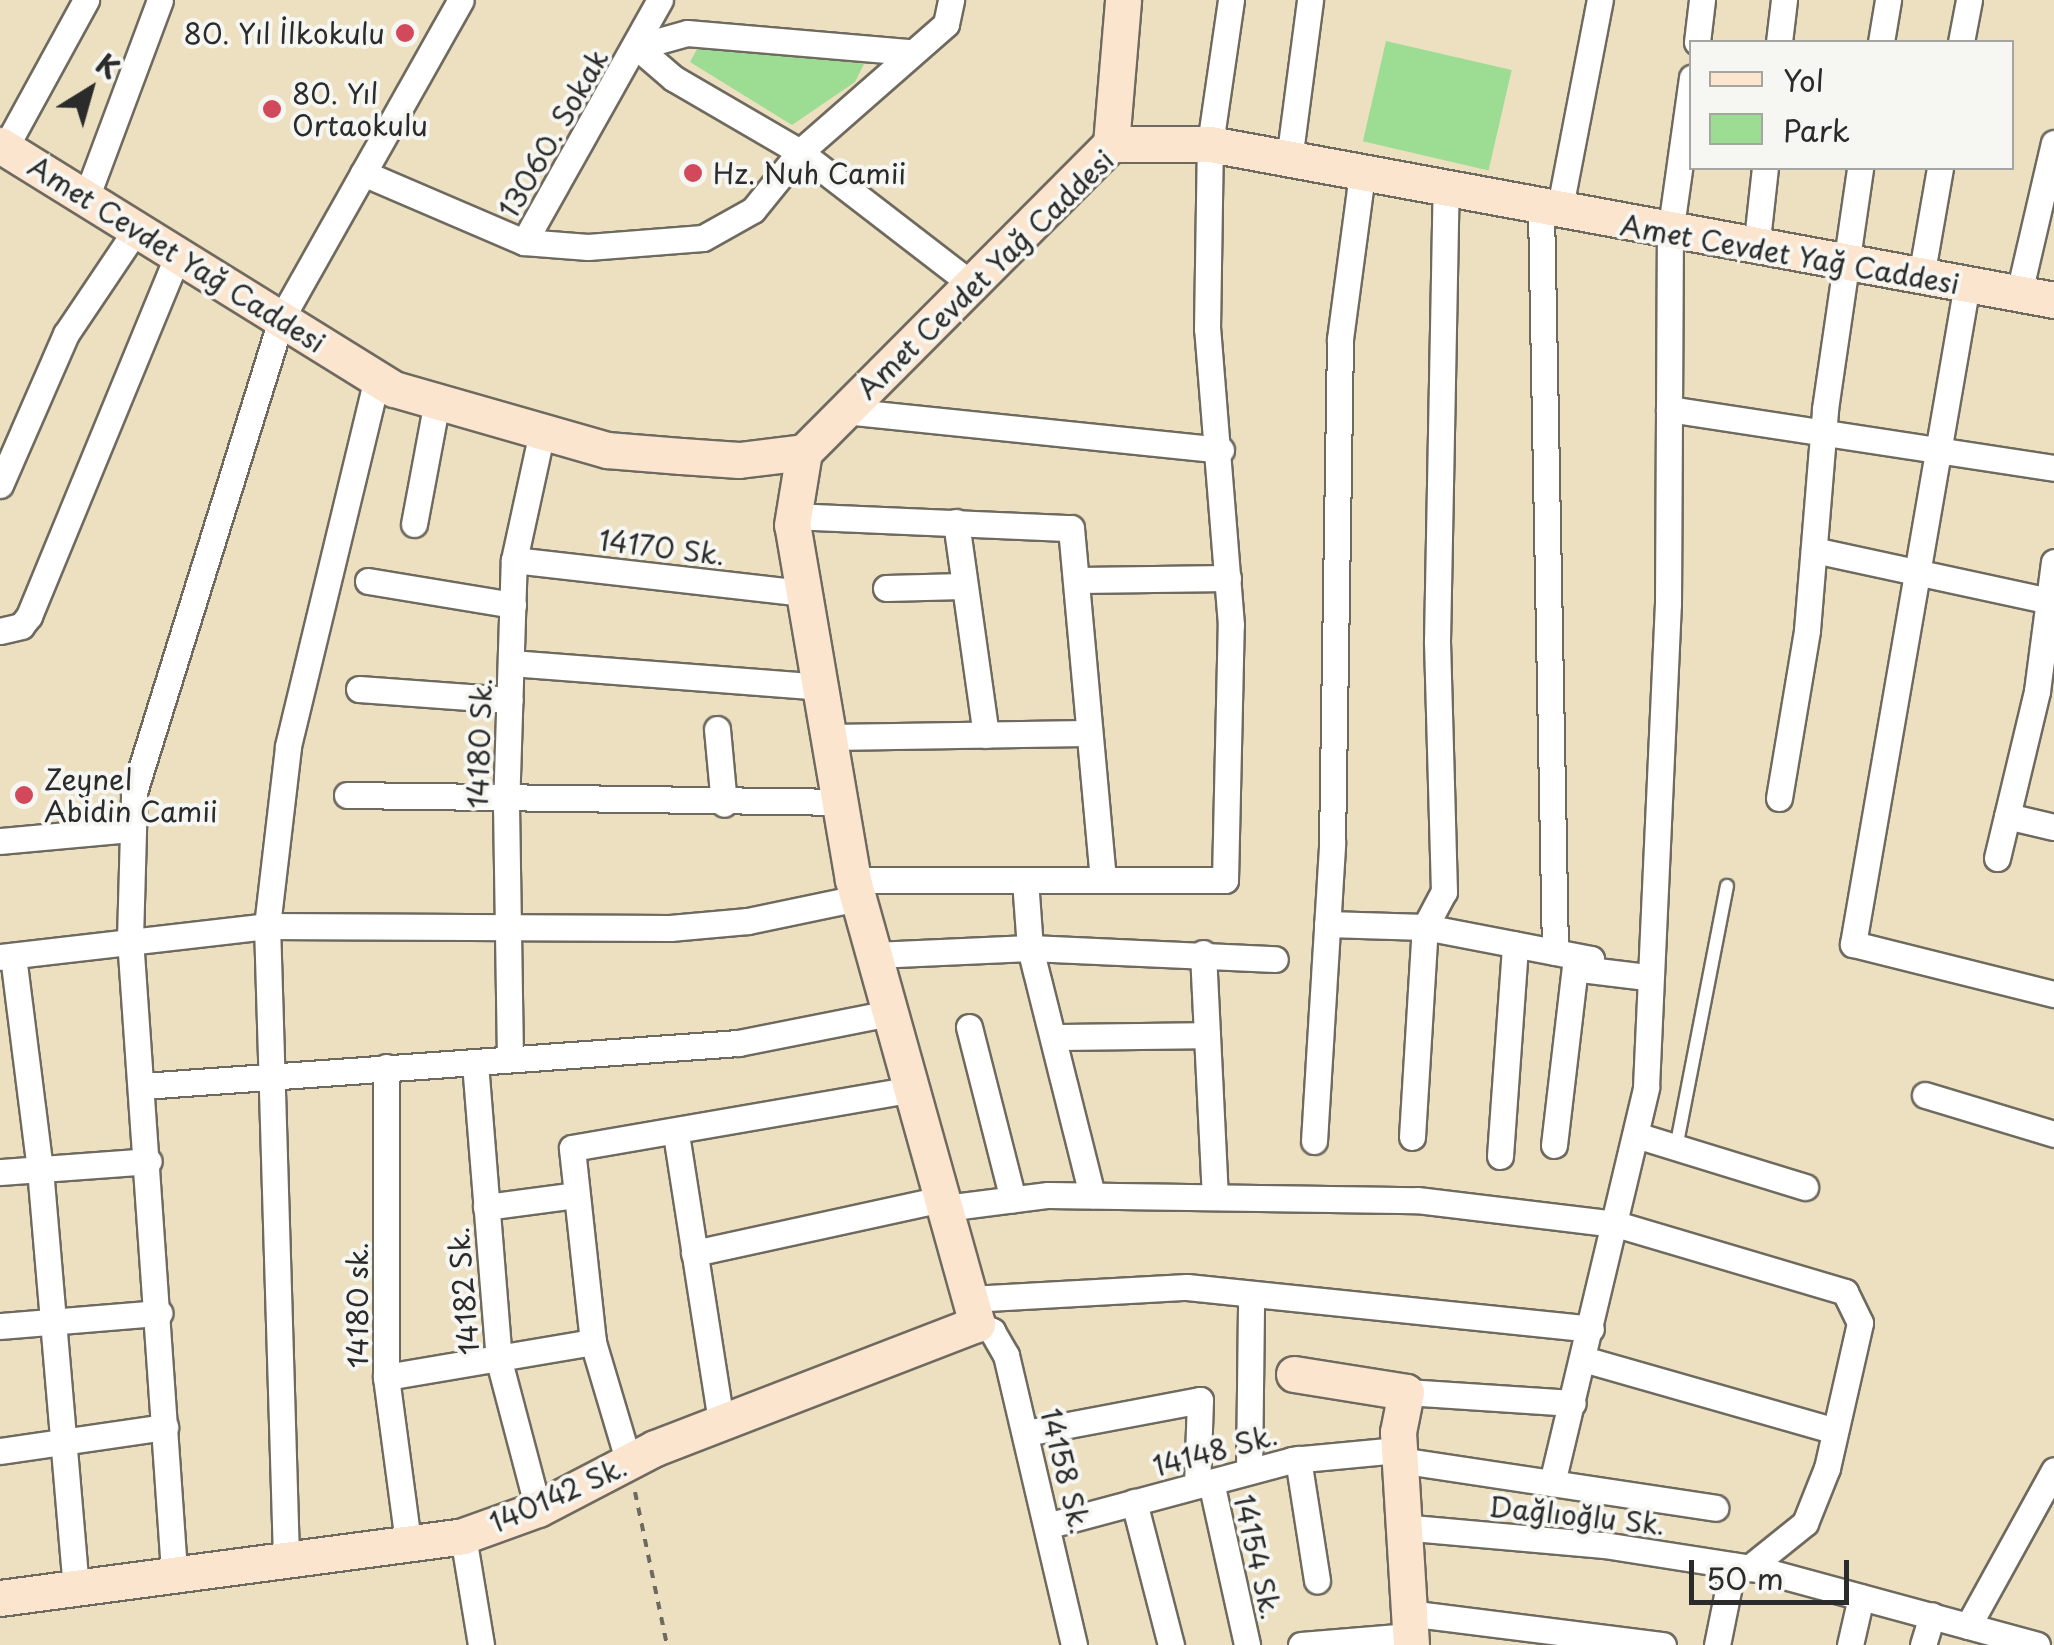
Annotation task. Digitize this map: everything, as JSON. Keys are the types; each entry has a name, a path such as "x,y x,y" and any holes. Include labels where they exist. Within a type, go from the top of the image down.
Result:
{"main road":[{"path":"1111,144 1123,0"},
{"name":"Amet Cevdet Yağ Caddesi","path":"2,146 377,378 437,401 607,450 680,456 738,460 804,452 969,282 1111,144 1210,144 1670,234 2054,300"},
{"path":"804,452 792,516 856,889 973,1312"},
{"name":"140142 Sk.","path":"0,1598 286,1556 463,1536 538,1508 630,1463 973,1312"},
{"path":"1294,1374 1406,1392 1398,1455 1410,1631"}],"street":[{"path":"2,146 86,0"},
{"path":"86,198 160,0"},
{"path":"174,1571 149,1160 130,939 134,792 280,319 460,0"},
{"name":"13060. Sokak","path":"524,242 638,47 660,0"},
{"path":"362,173 524,242 588,247 703,238 753,210 800,152 946,24 952,0"},
{"path":"76,1587 40,1169 6,956 267,926 507,932 748,922 856,889 1025,880 1225,880 1228,578 1221,450 1207,328 1210,144 1231,0"},
{"path":"1289,160 1310,0"},
{"path":"1554,1145 1566,955 1550,211 1600,0"},
{"path":"1696,40 1702,0"},
{"path":"1779,40 1784,0"},
{"path":"1881,40 1888,0"},
{"path":"1961,40 1969,0"},
{"path":"638,47 687,32 910,52"},
{"path":"638,47 673,78 800,152 969,282"},
{"path":"1552,1483 1646,1088 1647,978 1668,604 1670,234 1689,99"},
{"path":"2019,293 2054,142"},
{"path":"1756,249 1766,170"},
{"path":"1780,798 1814,550 1842,263 1860,170"},
{"path":"1921,276 1940,170"},
{"path":"1314,1141 1339,626 1340,339 1362,174"},
{"path":"1412,1137 1425,928 1444,892 1438,641 1446,190"},
{"path":"0,485 66,334 136,230"},
{"path":"0,632 21,626 28,616 178,255"},
{"path":"1966,284 1921,571 1853,944 2054,994"},
{"path":"286,1556 267,926 288,746 377,378"},
{"path":"414,524 437,401"},
{"path":"1669,409 2054,468"},
{"path":"845,412 1221,450"},
{"name":"14180 Sk.","path":"510,1058 507,801 514,560 542,432"},
{"path":"792,516 1072,528 1104,880"},
{"path":"956,522 986,735"},
{"path":"1814,550 2049,601"},
{"name":"14170 Sk.","path":"514,560 804,593"},
{"path":"1997,858 2037,692 2054,562"},
{"path":"1079,580 1228,578"},
{"path":"368,581 513,604"},
{"path":"886,588 963,586"},
{"path":"511,663 820,687"},
{"path":"359,689 510,700"},
{"path":"717,729 724,804"},
{"path":"828,738 1089,732"},
{"path":"347,795 507,801 840,802"},
{"path":"2007,816 2054,827"},
{"path":"0,841 132,829"},
{"path":"1025,880 1030,948 1092,1195"},
{"path":"1327,924 1425,928 1591,959 1589,970 1647,978"},
{"path":"1500,1156 1515,944"},
{"path":"874,955 1030,948 1274,959"},
{"path":"1203,953 1214,1196"},
{"path":"142,1086 270,1073 475,1063 738,1043 890,1013"},
{"path":"969,1026 1013,1199"},
{"path":"1053,1038 1207,1036"},
{"name":"14182 Sk.","path":"475,1063 499,1361 538,1508"},
{"name":"14180 sk.","path":"386,1067 386,1377 408,1542"},
{"path":"630,1463 593,1342 572,1148 676,1134 912,1089"},
{"path":"1925,1095 2054,1134"},
{"path":"676,1134 721,1423"},
{"path":"1636,1135 1805,1187"},
{"path":"0,1172 149,1160"},
{"path":"694,1253 943,1203 1092,1195 1418,1200 1616,1224 1845,1292 1860,1322 1835,1431 1805,1523 1741,1567 1717,1645"},
{"path":"486,1207 576,1196"},
{"path":"973,1312 1187,1287 1590,1329"},
{"path":"1249,1471 1250,1294"},
{"name":"14158 Sk.","path":"973,1312 992,1331 1006,1355 1050,1524 1074,1645"},
{"path":"0,1326 159,1313"},
{"path":"386,1377 499,1361 593,1342"},
{"path":"1583,1360 1835,1431"},
{"path":"1406,1392 1572,1403"},
{"name":"14154 Sk.","path":"1026,1433 1200,1400 1204,1484 1247,1645"},
{"path":"0,1452 63,1446 165,1427"},
{"name":"14148 Sk.","path":"1050,1524 1298,1460 1398,1455 1715,1508"},
{"path":"1298,1460 1317,1581"},
{"path":"1968,1626 2054,1470"},
{"path":"1134,1502 1172,1645"},
{"name":"Dağlıoğlu Sk.","path":"1400,1527 1604,1545 1741,1567 2037,1645"},
{"path":"463,1536 481,1645"},
{"path":"1850,1645 1861,1597"},
{"path":"1923,1645 1932,1615"},
{"path":"1301,1645 1410,1631 1662,1645"}],"lane":[{"path":"1676,1148 1727,886"}],"path":[{"path":"630,1463 666,1645"}],"green space":[{"path":"1386,41 1512,70 1489,170 1363,141"},
{"path":"709,44 866,60 855,82 792,125 690,62 697,49"}],"place":[{"name":"80. Yıl İlkokulu","path":"405,33"},
{"name":"80. Yıl Ortaokulu","path":"272,109"},
{"name":"Hz. Nuh Camii","path":"693,173"},
{"name":"Zeynel Abidin Camii","path":"24,795"}]}
